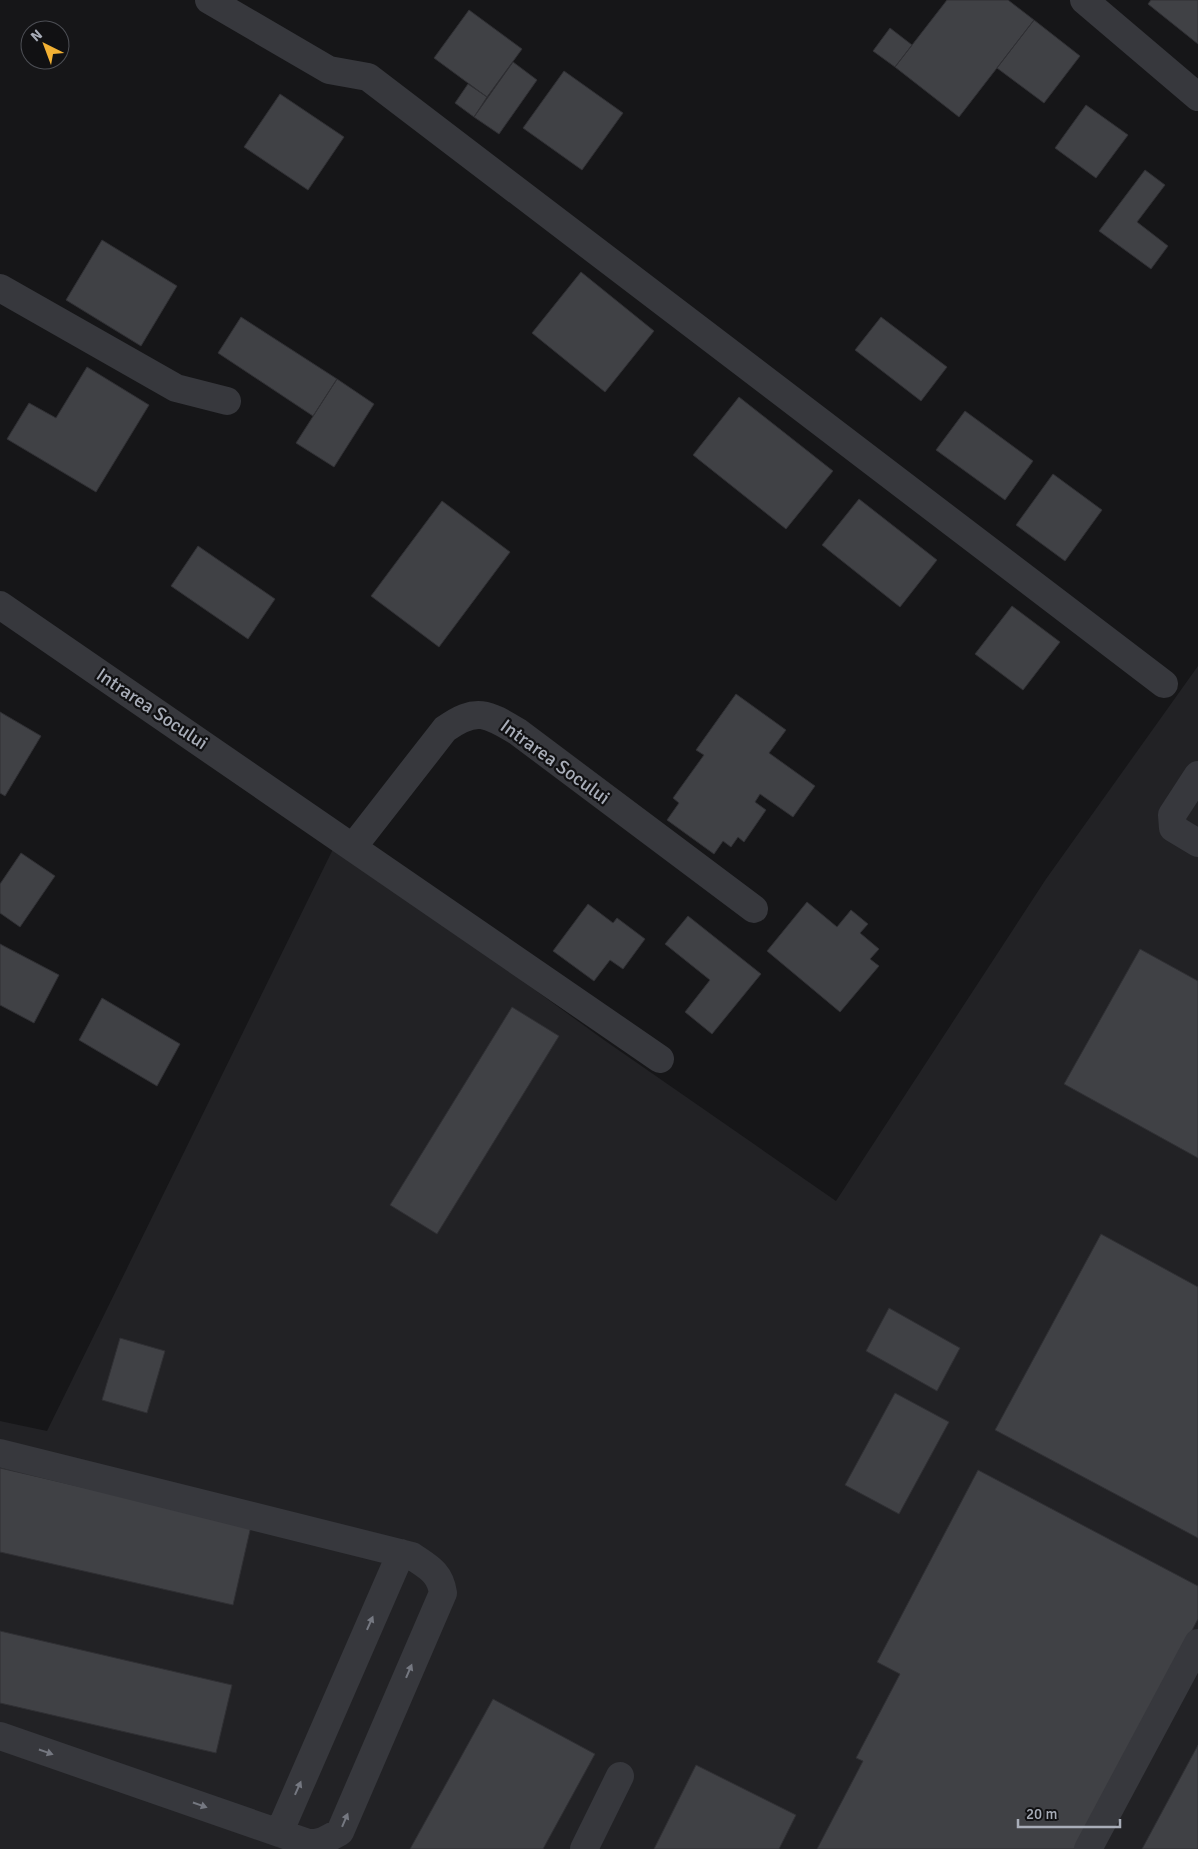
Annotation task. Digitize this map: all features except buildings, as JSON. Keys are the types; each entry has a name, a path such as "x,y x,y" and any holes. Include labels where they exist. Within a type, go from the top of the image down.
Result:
{"street":[{"path":"209,0 329,70 368,77 1164,684"},
{"path":"1084,0 1198,97"},
{"path":"0,288 176,388 227,401"},
{"name":"Intrarea Socului","path":"0,605 660,1059"},
{"name":"Intrarea Socului","path":"353,847 445,729 460,718 483,714 499,720 518,732 754,909"},
{"path":"1198,775 1172,815 1173,828 1198,843"},
{"path":"0,1453 412,1556 433,1570 442,1584 443,1592 340,1832 323,1841 311,1844 0,1736"},
{"path":"279,1832 401,1553"},
{"path":"1088,1849 1198,1643"},
{"path":"584,1849 620,1776"}],"shaded area":[{"path":"1198,666 1198,1849 0,1849 0,1421 47,1431 335,845 604,1040 836,1201 1046,879"}]}
